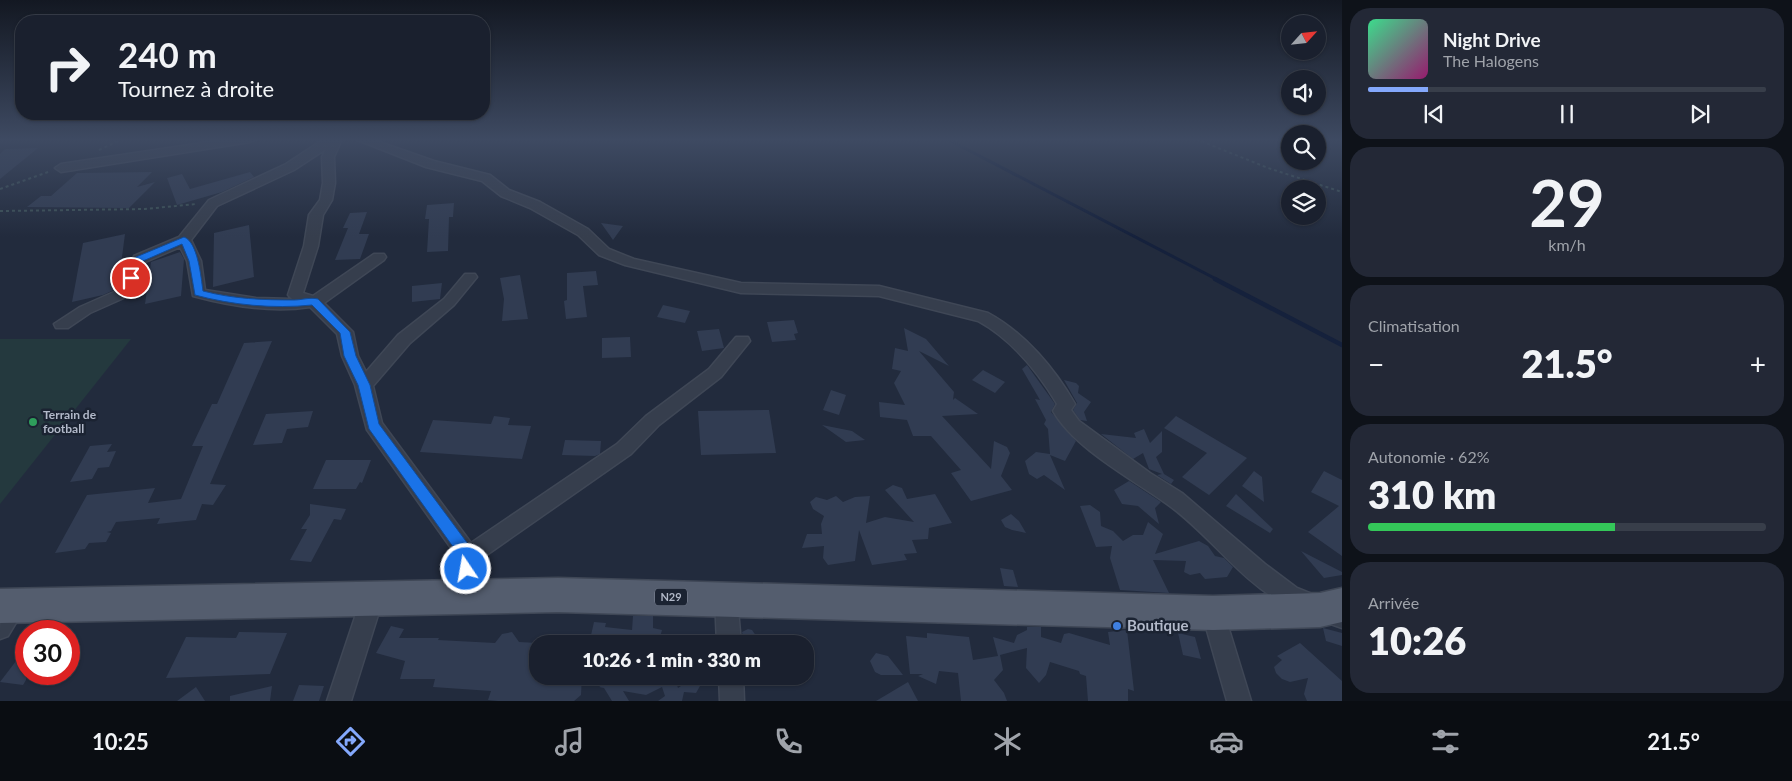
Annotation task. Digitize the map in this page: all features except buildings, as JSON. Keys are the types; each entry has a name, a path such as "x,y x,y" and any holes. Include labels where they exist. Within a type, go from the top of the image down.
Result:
{"main road":[{"name":"N29","path":"5,614 372,599 558,595 726,598 1214,613 1335,611"}],"street":[{"path":"62,324 85,310 130,290 131,278 139,259 184,240 213,203 280,172"},
{"path":"329,172 329,184 326,200 316,215 311,246 295,295 314,302 345,332 350,356 364,385 373,425 469,556"},
{"path":"461,172 486,178 505,193 535,206 583,232 604,252 630,262 741,288 878,291 992,320 1013,338 1054,383 1066,404 1062,411 1073,426 1143,480 1175,499 1257,572 1289,595 1335,611"},
{"path":"184,240 194,261 198,293 226,300 296,304 314,302 379,257"},
{"path":"364,385 404,339 449,302 470,277"},
{"path":"460,597 469,556 624,449 639,430 702,386 724,365 742,341"},
{"path":"726,598 728,635"},
{"path":"339,701 372,599"},
{"path":"1214,613 1239,701"},
{"path":"731,685 732,701"}],"path":[{"path":"1277,172 1342,192"},
{"path":"0,211 144,209 213,203"}],"green space":[{"name":"Terrain de football","path":"0,339 131,339 0,504"}],"waterway":[{"path":"1010,172 1218,280"},
{"path":"1215,279 1342,345"}],"place":[{"name":"Terrain de football","path":"33,422"},
{"name":"Boutique","path":"1117,626"}],"route":[{"path":"131,278 139,259 184,240 194,261 198,293 226,300 296,304 314,302 345,332 350,356 364,385 373,425 469,556 466,569"}]}
